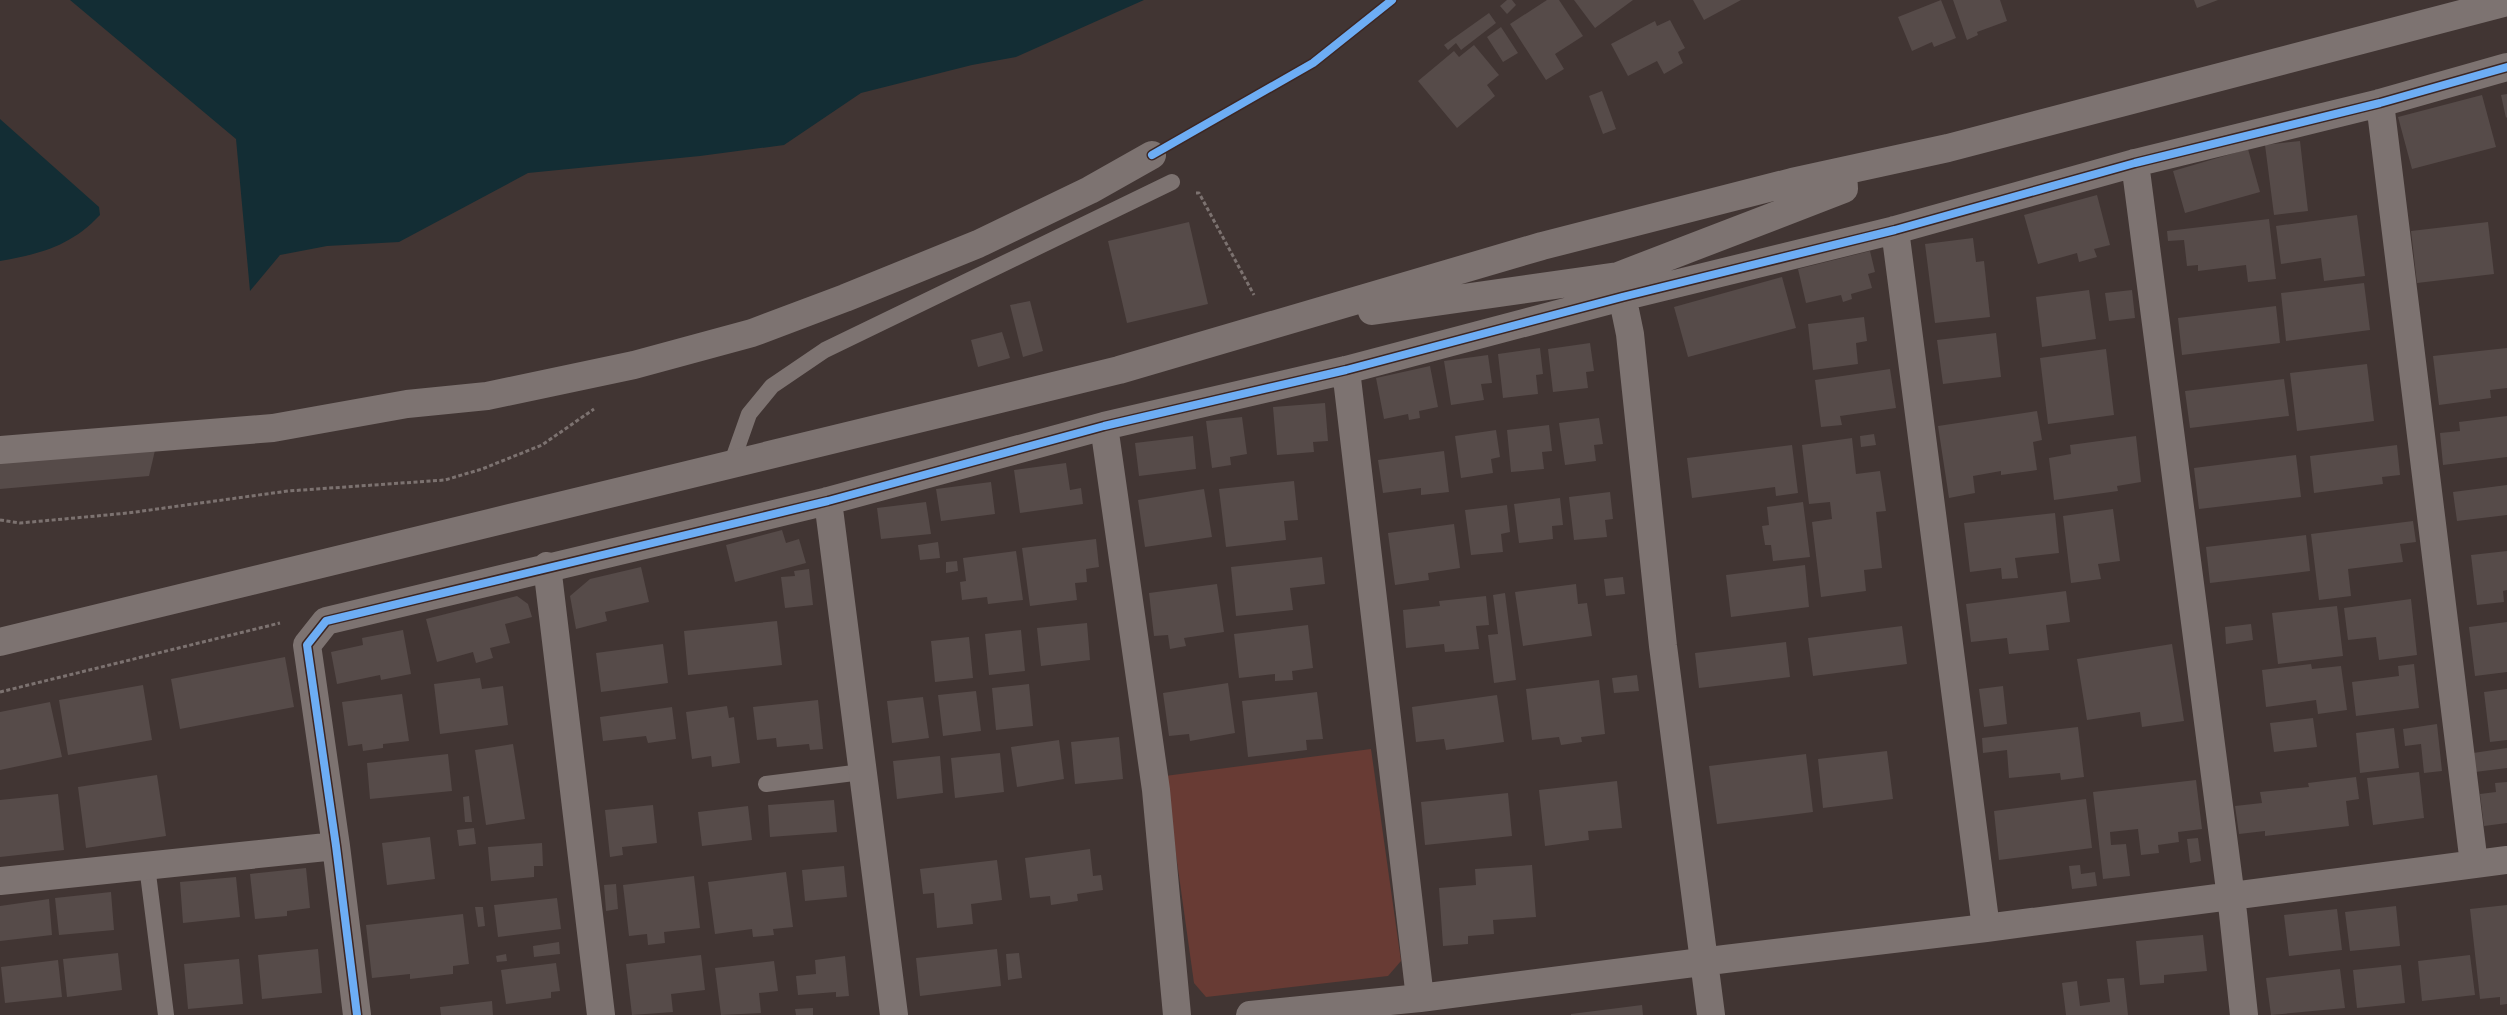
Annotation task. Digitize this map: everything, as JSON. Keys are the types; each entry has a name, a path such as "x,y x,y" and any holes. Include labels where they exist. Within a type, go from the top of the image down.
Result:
{"street":[{"path":"0,642 732,462 1119,370 1542,246 1792,182 1948,148 2507,2"},
{"path":"357,1015 336,846 307,645 326,621 547,566 828,501 1104,426 1346,370 1620,287 1895,230 2135,163 2380,103 2507,68"},
{"path":"2380,103 2474,864"},
{"path":"0,450 273,428 407,404 487,396 634,365 752,333 863,291 978,244 1090,190 1152,155"},
{"path":"2135,163 2244,1015"},
{"path":"1368,297 1372,311 1620,287 1844,189 1843,171"},
{"path":"1895,230 1986,928"},
{"path":"1620,287 1630,334 1663,646 1711,1015"},
{"path":"1346,370 1420,998"},
{"path":"1104,426 1156,790 1177,1015"},
{"path":"828,501 894,1015"},
{"path":"547,566 601,1015"},
{"path":"0,881 336,846"},
{"path":"1250,1015 1420,998 1705,961 1986,928 2507,860"}],"lane":[{"path":"732,462 749,414 772,386 825,350 1172,182"},
{"path":"766,784 862,772"},
{"path":"148,866 166,1015"}],"path":[{"path":"1172,182 1185,194 1199,193 1238,269 1255,296"},
{"path":"0,520 20,523 128,513 288,491 445,480 482,469 542,445 602,403"},
{"path":"0,692 288,621"}],"shaded area":[{"path":"1371,749 1401,961 1388,976 1206,997 1194,983 1165,776"}],"water":[{"path":"70,0 1144,0 1016,57 972,65 861,93 784,145 700,156 528,173 399,242 327,246 280,255 250,291 236,139"},
{"path":"0,119 99,207 100,215 78,234 54,247 42,252 0,261"}],"building":[{"path":"1507,0 1512,0 1516,5 1507,14 1500,6"},
{"path":"1547,0 1559,0 1583,36 1555,54 1564,69 1546,80 1510,24"},
{"path":"1574,0 1633,0 1595,28"},
{"path":"1693,0 1741,0 1704,20"},
{"path":"1941,0 1956,38 1934,47 1932,42 1912,51 1898,17"},
{"path":"1953,0 2000,0 2007,21 1977,32 1978,35 1967,40"},
{"path":"2194,0 2218,0 2197,8"},
{"path":"1489,13 1496,23 1461,50 1456,43 1448,50 1444,45"},
{"path":"1670,20 1685,48 1678,52 1683,63 1664,74 1657,61 1628,76 1611,44 1655,21 1657,26"},
{"path":"1501,27 1518,53 1503,62 1487,37"},
{"path":"1474,45 1499,75 1487,85 1495,96 1457,128 1418,81 1454,51 1459,57"},
{"path":"1602,91 1616,129 1603,134 1589,96"},
{"path":"2507,94 2507,117 2506,118 2501,95"},
{"path":"2482,95 2496,147 2412,169 2398,117"},
{"path":"2300,141 2308,211 2274,215 2265,145"},
{"path":"2248,149 2260,192 2185,213 2173,171"},
{"path":"2097,195 2110,245 2094,249 2097,257 2079,262 2077,253 2038,264 2024,215"},
{"path":"2357,215 2365,276 2324,281 2321,258 2281,264 2276,226"},
{"path":"2269,219 2276,279 2248,282 2246,265 2198,271 2198,265 2187,266 2184,240 2168,241 2167,231"},
{"path":"1189,222 1208,304 1127,323 1108,241"},
{"path":"2488,222 2494,274 2417,283 2411,231"},
{"path":"1973,238 1976,262 1984,261 1990,317 1935,323 1925,244"},
{"path":"1870,251 1875,272 1868,274 1872,288 1851,294 1852,299 1843,302 1841,295 1806,303 1798,269"},
{"path":"1782,277 1796,328 1688,357 1674,307"},
{"path":"2364,283 2370,330 2286,341 2281,293"},
{"path":"2089,290 2096,339 2042,347 2036,297"},
{"path":"2132,290 2135,318 2109,321 2105,293"},
{"path":"1030,301 1043,351 1023,357 1010,305"},
{"path":"2276,306 2280,343 2182,355 2178,318"},
{"path":"1864,317 1867,341 1856,343 1858,364 1813,370 1808,324"},
{"path":"1002,332 1010,358 978,367 971,340"},
{"path":"1996,333 2001,377 1943,384 1937,340"},
{"path":"1590,343 1594,371 1586,372 1588,388 1553,392 1548,349"},
{"path":"1540,348 1543,374 1536,375 1538,394 1503,398 1498,354"},
{"path":"2507,348 2507,388 2490,390 2491,398 2439,405 2433,356"},
{"path":"2106,349 2114,415 2048,424 2040,358"},
{"path":"1488,355 1492,383 1481,384 1484,400 1451,405 1444,361"},
{"path":"2367,364 2374,421 2297,431 2290,373"},
{"path":"1430,366 1438,407 1419,411 1420,418 1409,420 1408,414 1384,419 1376,378"},
{"path":"1890,369 1896,408 1840,416 1842,425 1821,427 1815,380"},
{"path":"2284,379 2289,416 2190,428 2185,391"},
{"path":"1325,403 1328,441 1313,442 1314,452 1277,455 1273,407"},
{"path":"2037,411 2042,440 2033,442 2037,470 2001,475 2001,471 1973,476 1975,493 1949,498 1938,426"},
{"path":"2507,416 2507,457 2443,465 2440,433 2460,431 2459,422"},
{"path":"1242,417 1247,454 1230,457 1231,465 1212,468 1206,421"},
{"path":"1599,418 1603,444 1594,445 1596,461 1565,465 1559,423"},
{"path":"1549,425 1552,451 1542,452 1544,469 1511,472 1507,430"},
{"path":"1496,430 1500,457 1491,459 1493,473 1461,478 1455,436"},
{"path":"1874,434 1876,445 1861,447 1860,436"},
{"path":"1193,436 1196,469 1139,476 1135,443"},
{"path":"2136,436 2141,482 2117,486 2118,491 2054,500 2049,458 2071,454 2070,445"},
{"path":"1852,438 1856,474 1880,471 1886,511 1876,512 1882,568 1864,570 1866,591 1821,597 1812,522 1832,519 1830,502 1809,504 1802,445"},
{"path":"1792,445 1798,493 1776,496 1775,487 1692,498 1687,458"},
{"path":"2397,445 2400,475 2382,477 2383,484 2314,493 2310,456"},
{"path":"156,446 149,476 0,489 0,461"},
{"path":"1444,451 1449,492 1421,495 1421,488 1383,493 1378,460"},
{"path":"2296,455 2301,497 2199,509 2194,468"},
{"path":"1066,463 1070,490 1081,488 1083,504 1020,513 1014,470"},
{"path":"1294,481 1298,520 1284,521 1286,540 1226,547 1219,489"},
{"path":"991,482 995,514 941,521 936,489"},
{"path":"2507,485 2507,515 2457,521 2453,492"},
{"path":"1204,489 1212,537 1145,547 1138,500"},
{"path":"1610,492 1613,519 1605,520 1607,537 1574,540 1569,497"},
{"path":"1560,498 1563,525 1552,526 1553,539 1519,543 1514,504"},
{"path":"926,502 931,534 881,539 877,508"},
{"path":"1803,502 1810,557 1773,561 1771,545 1765,545 1762,526 1769,525 1767,507"},
{"path":"1507,505 1510,532 1501,534 1503,552 1471,555 1465,510"},
{"path":"2113,509 2120,561 2098,564 2101,579 2071,583 2063,516"},
{"path":"2055,513 2059,553 2015,558 2018,578 2002,579 2001,568 1970,572 1964,523"},
{"path":"2413,521 2416,542 2400,544 2403,562 2348,569 2351,596 2319,600 2311,534"},
{"path":"1454,524 1460,568 1428,573 1429,580 1395,585 1388,533"},
{"path":"782,530 786,543 799,539 806,563 735,582 726,545"},
{"path":"2306,535 2310,571 2210,583 2206,547"},
{"path":"1096,539 1099,567 1086,569 1087,582 1075,583 1077,600 1030,606 1022,548"},
{"path":"938,542 940,558 920,560 918,545"},
{"path":"1016,551 1023,600 988,604 987,597 962,600 960,582 966,581 963,558"},
{"path":"2507,551 2507,590 2503,591 2504,602 2477,605 2471,555"},
{"path":"1322,557 1325,584 1290,588 1293,610 1236,616 1231,567"},
{"path":"957,561 958,571 946,573 946,562"},
{"path":"1805,565 1809,607 1731,617 1726,575"},
{"path":"641,567 649,602 605,612 607,621 576,629 570,596 590,579"},
{"path":"809,569 813,605 785,608 781,577 795,576 794,571"},
{"path":"1623,577 1625,594 1606,596 1604,579"},
{"path":"1217,584 1224,632 1184,638 1186,646 1170,649 1168,635 1154,636 1149,593"},
{"path":"1576,584 1578,604 1587,603 1592,636 1523,646 1515,592"},
{"path":"2066,591 2070,622 2046,625 2049,650 2009,654 2007,638 1971,642 1966,604"},
{"path":"1505,593 1516,680 1494,683 1488,635 1498,634 1493,595"},
{"path":"517,596 528,604 532,617 505,624 510,643 490,648 493,658 476,663 473,652 437,662 426,619"},
{"path":"1486,596 1489,625 1476,626 1479,649 1445,652 1444,644 1406,648 1403,610 1440,606 1439,601"},
{"path":"2411,599 2417,655 2379,660 2376,637 2348,640 2344,608"},
{"path":"2337,606 2343,656 2278,664 2272,613"},
{"path":"777,621 782,665 688,675 684,631"},
{"path":"2507,622 2507,672 2475,676 2469,627"},
{"path":"1087,623 1090,660 1041,666 1037,628"},
{"path":"2251,624 2253,640 2226,644 2225,627"},
{"path":"1308,625 1313,668 1292,671 1293,680 1275,681 1275,674 1239,678 1234,634"},
{"path":"1902,626 1907,664 1813,676 1808,638"},
{"path":"403,630 411,674 381,680 380,675 337,684 331,652 363,645 362,638"},
{"path":"1021,630 1025,671 989,675 985,634"},
{"path":"969,637 973,678 935,682 931,641"},
{"path":"1786,642 1790,677 1699,688 1695,653"},
{"path":"663,644 668,683 601,692 596,653"},
{"path":"2172,644 2184,721 2142,727 2140,712 2087,720 2077,659"},
{"path":"285,657 294,707 180,729 171,679"},
{"path":"2311,664 2312,669 2341,666 2347,710 2318,714 2316,700 2266,707 2262,670"},
{"path":"2414,664 2419,708 2356,716 2352,682 2399,676 2398,666"},
{"path":"1637,675 1639,691 1614,693 1612,678"},
{"path":"480,678 482,689 503,686 508,725 440,734 434,684"},
{"path":"1599,680 1605,734 1581,737 1582,742 1561,745 1559,737 1532,740 1526,689"},
{"path":"1228,683 1235,733 1190,741 1189,734 1169,736 1163,693"},
{"path":"1029,684 1033,726 996,730 992,688"},
{"path":"143,685 152,740 68,755 59,700"},
{"path":"2003,686 2007,724 1984,727 1979,689"},
{"path":"2507,689 2507,740 2490,742 2484,692"},
{"path":"976,691 981,731 943,736 938,695"},
{"path":"1317,692 1323,739 1306,740 1307,750 1248,757 1242,701"},
{"path":"402,694 409,741 383,744 383,748 363,751 362,744 348,746 342,702"},
{"path":"1497,695 1504,742 1446,750 1444,739 1416,742 1412,707"},
{"path":"923,697 929,738 892,743 887,701"},
{"path":"818,700 823,749 810,750 809,744 777,747 776,738 757,740 753,707"},
{"path":"50,702 62,757 0,770 0,712"},
{"path":"727,706 729,718 734,717 740,763 712,767 711,756 692,759 686,712"},
{"path":"672,707 676,739 648,743 646,736 603,741 600,717"},
{"path":"2313,718 2317,747 2274,752 2270,723"},
{"path":"2437,724 2442,771 2424,773 2421,744 2405,746 2403,729"},
{"path":"2078,727 2084,777 2061,780 2060,773 2009,778 2007,750 1983,753 1982,738"},
{"path":"2394,728 2399,768 2360,773 2356,733"},
{"path":"1119,737 1123,779 1075,784 1071,742"},
{"path":"1059,740 1064,779 1017,787 1011,747"},
{"path":"513,744 525,819 486,825 475,750"},
{"path":"2507,748 2507,768 2475,772 2473,753"},
{"path":"1887,751 1893,799 1823,808 1818,759"},
{"path":"1000,753 1004,792 955,798 951,758"},
{"path":"448,754 452,791 370,799 367,763"},
{"path":"1806,754 1813,812 1717,824 1709,766"},
{"path":"940,756 943,793 897,799 893,761"},
{"path":"2419,772 2424,818 2373,825 2367,778"},
{"path":"157,775 166,836 86,848 78,787"},
{"path":"2356,777 2359,799 2346,801 2349,826 2265,836 2265,831 2239,834 2235,806 2262,803 2260,792 2309,787 2308,783"},
{"path":"2196,780 2202,829 2178,832 2179,842 2158,845 2159,853 2141,855 2138,829 2110,832 2111,845 2126,844 2130,876 2103,879 2093,792"},
{"path":"1617,781 1622,828 1588,831 1589,840 1545,846 1539,790"},
{"path":"2507,782 2507,823 2484,826 2480,794 2496,792 2495,783"},
{"path":"1508,793 1512,836 1425,845 1421,802"},
{"path":"58,794 64,850 0,857 0,800"},
{"path":"469,796 472,822 465,822 463,797"},
{"path":"2086,799 2092,848 1999,860 1994,811"},
{"path":"834,800 837,832 770,837 768,805"},
{"path":"653,805 657,843 622,847 623,855 610,857 605,810"},
{"path":"748,806 752,840 702,846 698,812"},
{"path":"474,828 476,844 459,846 457,830"},
{"path":"430,837 435,879 387,885 382,843"},
{"path":"2198,838 2201,861 2190,863 2187,839"},
{"path":"542,843 543,866 534,866 534,877 491,881 488,847"},
{"path":"1090,849 1093,876 1101,875 1103,890 1077,894 1078,901 1051,905 1050,896 1030,898 1025,858"},
{"path":"997,860 1002,900 971,904 973,924 937,928 934,893 923,894 920,869"},
{"path":"1532,865 1536,917 1493,920 1494,934 1468,936 1468,944 1443,946 1439,888 1476,885 1475,869"},
{"path":"2080,865 2081,874 2095,872 2097,886 2072,889 2069,866"},
{"path":"844,866 847,897 805,901 802,870"},
{"path":"306,868 310,908 287,911 287,916 255,919 250,874"},
{"path":"786,872 793,927 773,929 774,935 753,937 752,929 715,934 708,882"},
{"path":"694,876 700,928 664,932 665,943 648,945 647,934 629,936 623,885"},
{"path":"236,877 240,917 183,923 180,882"},
{"path":"616,884 618,909 606,911 604,885"},
{"path":"111,892 114,930 59,935 55,898"},
{"path":"557,898 561,929 498,937 494,905"},
{"path":"49,899 52,935 0,941 0,906"},
{"path":"2507,905 2507,1004 2500,1005 2500,997 2480,999 2470,909"},
{"path":"2396,906 2400,946 2350,951 2345,912"},
{"path":"475,907 483,907 485,926 478,927"},
{"path":"2337,909 2342,950 2289,956 2284,915"},
{"path":"463,914 469,964 453,966 453,974 410,979 410,974 372,978 366,925"},
{"path":"2203,935 2207,971 2164,975 2164,983 2140,985 2136,941"},
{"path":"559,942 560,954 534,957 533,946"},
{"path":"318,949 322,993 262,999 258,955"},
{"path":"997,949 1001,986 920,996 916,958"},
{"path":"118,953 122,990 67,997 63,959"},
{"path":"1019,953 1022,978 1008,980 1006,954"},
{"path":"506,954 507,961 497,962 496,956"},
{"path":"701,955 705,990 671,994 673,1012 632,1015 626,964"},
{"path":"2470,955 2475,995 2422,1001 2418,961"},
{"path":"845,956 849,996 836,997 836,992 798,995 796,976 816,974 815,960"},
{"path":"239,959 243,1004 188,1009 184,964"},
{"path":"58,960 62,997 5,1003 1,967"},
{"path":"774,961 778,991 759,993 761,1013 721,1015 715,968"},
{"path":"556,963 560,991 551,992 551,998 506,1004 501,970"},
{"path":"2401,965 2405,1003 2357,1008 2353,970"},
{"path":"2340,969 2345,1008 2271,1015 2266,978"},
{"path":"2124,978 2128,1015 2066,1015 2062,983 2077,981 2080,1006 2110,1002 2107,979"},
{"path":"492,1001 493,1015 441,1015 440,1007"},
{"path":"1642,1005 1643,1015 1571,1015 1571,1014"},
{"path":"813,1008 813,1015 796,1015 795,1009"}],"cycle path":[{"path":"1152,155 1313,63 1392,0"},
{"path":"357,1015 336,846 307,645 326,621 828,501 1104,426 1346,370 1622,297 1895,230 2135,163 2380,103 2507,67"}]}
